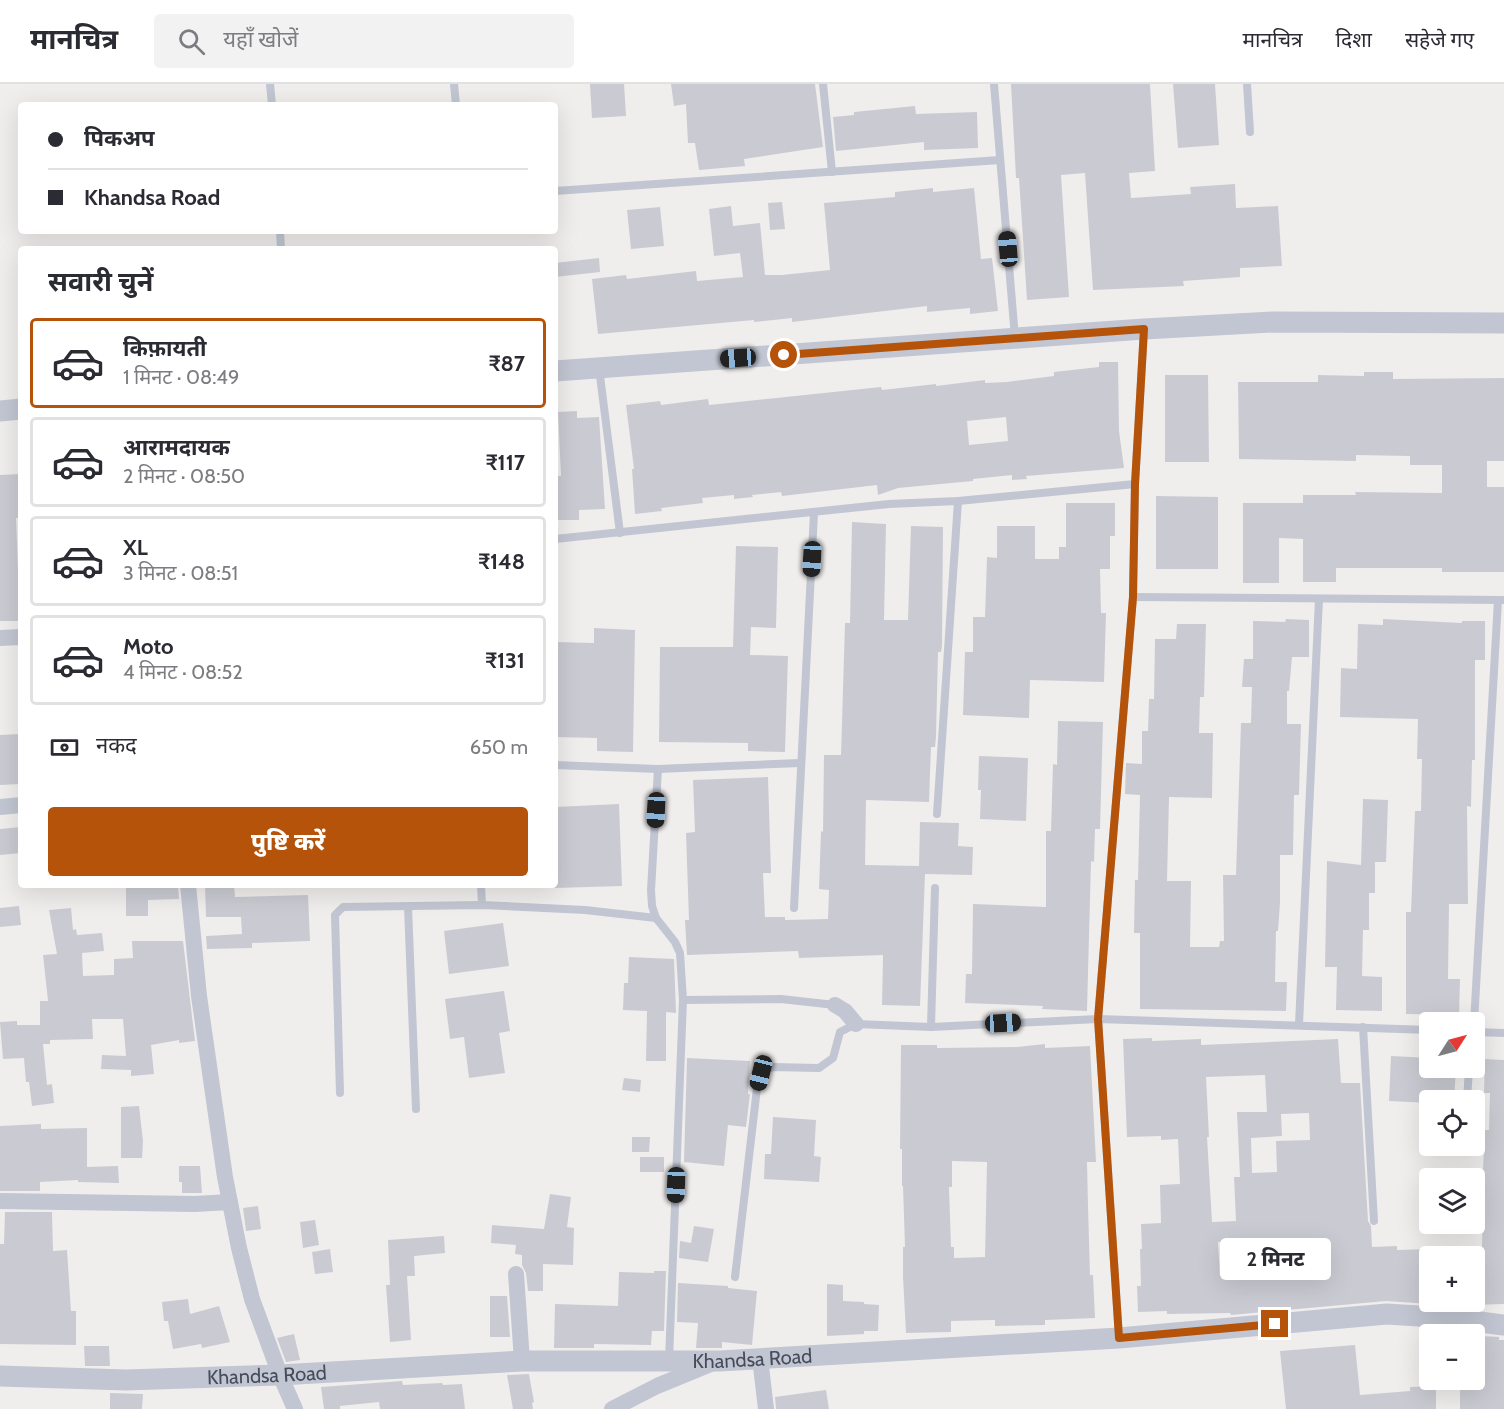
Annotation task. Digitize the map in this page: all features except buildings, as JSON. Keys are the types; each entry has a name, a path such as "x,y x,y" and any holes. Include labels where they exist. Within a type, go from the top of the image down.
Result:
{"street":[{"path":"558,371 1273,322 1504,323"},
{"path":"0,411 18,409"},
{"path":"0,638 18,637"},
{"path":"0,807 18,805"},
{"path":"188,888 199,996 239,1248 252,1299 295,1409"},
{"path":"835,1005 845,1011 856,1024"},
{"path":"0,1201 195,1204 230,1202"},
{"path":"516,1274 522,1361"},
{"name":"Khandsa Road","path":"0,1376 126,1380 280,1375 522,1361 720,1361 1119,1338 1387,1314 1449,1318 1504,1325"},
{"path":"760,1358 766,1409"},
{"path":"612,1409 657,1386 720,1361"}],"lane":[{"path":"270,84 272,102"},
{"path":"454,84 456,102"},
{"path":"823,84 832,172"},
{"path":"994,84 1015,338"},
{"path":"1247,84 1250,132"},
{"path":"558,191 1000,160"},
{"path":"1119,1338 1098,1019 1133,597 1135,484 1144,329"},
{"path":"599,368 620,533"},
{"path":"558,539 889,504 958,501 1135,484"},
{"path":"937,814 958,501"},
{"path":"794,908 814,513"},
{"path":"1133,597 1501,600 1475,1012"},
{"path":"1299,1024 1319,599"},
{"path":"558,765 658,770 800,763"},
{"path":"658,770 652,906 656,918 675,942 680,953 683,1000 669,1361"},
{"path":"481,888 482,904"},
{"path":"931,1027 935,888"},
{"path":"340,1094 335,915 339,910 348,906 408,907 482,904 585,910 656,918"},
{"path":"408,907 416,1109"},
{"path":"683,1000 781,999 835,1005"},
{"path":"735,1277 757,1088 761,1073 772,1067 819,1068 833,1058 840,1032 856,1024 931,1027 1098,1019 1419,1030"},
{"path":"1363,1027 1374,1221"},
{"path":"1485,1032 1504,1033"}],"route":[{"path":"784,355 1144,329 1135,484 1133,597 1098,1019 1119,1338 1275,1324"}]}
